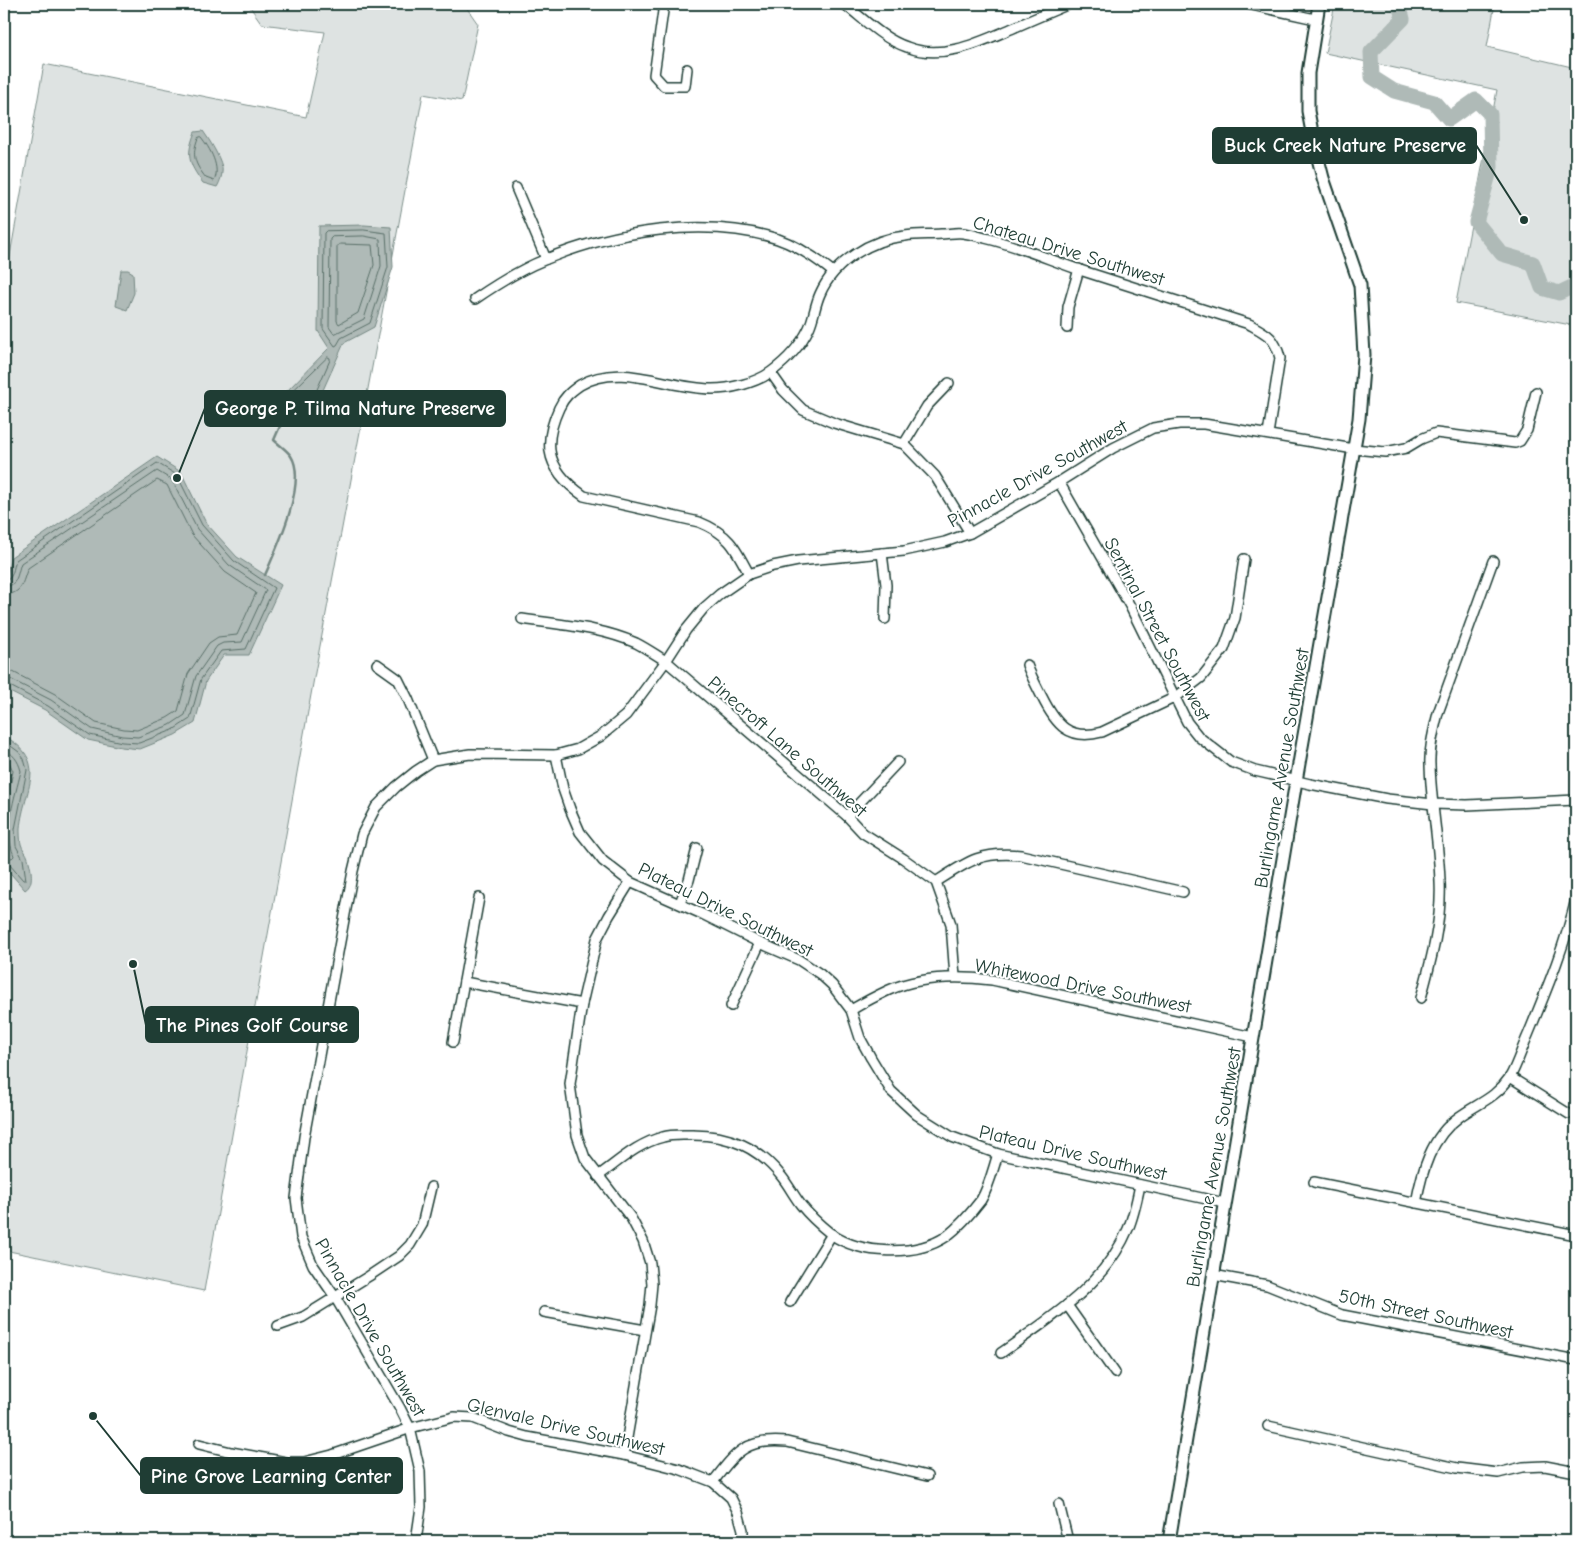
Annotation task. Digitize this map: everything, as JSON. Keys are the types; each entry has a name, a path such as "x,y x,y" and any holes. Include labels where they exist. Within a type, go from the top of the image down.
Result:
{"street":[{"path":"664,4 654,76 664,86 684,86 687,69"},
{"path":"844,4 882,34 907,48 933,52 976,44 1069,4"},
{"path":"1247,4 1315,18"},
{"name":"Burlingame Avenue Southwest","path":"1169,1541 1296,781 1359,419 1364,355 1360,285 1323,178 1308,111 1308,73 1315,18 1319,4"},
{"path":"516,188 546,259"},
{"path":"475,299 509,277 546,259 608,239 682,229 738,231 778,239 821,262 833,272"},
{"name":"Chateau Drive Southwest","path":"749,574 739,554 727,538 712,527 699,522 584,496 570,486 555,466 550,452 553,422 565,396 586,382 597,378 618,375 630,376 676,386 712,389 756,381 771,372 790,355 804,337 820,294 833,272 867,247 887,239 904,236 963,233 1001,242 1249,324 1268,334 1277,346 1280,358 1268,434"},
{"path":"1067,328 1068,307 1079,269"},
{"path":"771,372 783,390 803,410 834,423 904,444 935,476 970,533"},
{"path":"904,444 927,406 949,383"},
{"name":"Pinnacle Drive Southwest","path":"416,1541 421,1507 420,1471 410,1428 335,1297 313,1265 302,1237 296,1198 304,1137 353,871 362,834 376,807 396,787 433,760 470,754 556,755 578,749 602,736 626,715 666,661 686,630 704,608 720,594 749,574 773,566 798,561 904,551 945,542 970,533 1060,482 1112,448 1153,428 1179,424 1204,424 1354,449 1385,452 1406,448 1436,433 1508,442 1520,441 1527,430 1536,392"},
{"name":"Sentinal Street Southwest","path":"1060,482 1130,606 1187,722 1199,737 1231,762 1255,771 1296,781 1387,799 1433,804 1468,805 1576,800"},
{"path":"882,553 886,585 885,618"},
{"path":"1026,665 1051,714 1061,727 1071,733 1092,735 1102,732 1176,697 1201,678 1224,649 1235,618 1244,559"},
{"path":"1421,998 1435,938 1439,911 1440,883 1430,764 1433,734 1438,713 1492,561"},
{"name":"Pinecroft Lane Southwest","path":"522,620 581,627 610,634 637,644 666,661 847,816 863,834 904,859 936,882"},
{"path":"377,664 398,680 408,699 433,760"},
{"name":"Plateau Drive Southwest","path":"556,755 563,789 580,832 603,861 630,882 680,903 760,943 800,960 820,974 832,985 851,1010 860,1038 891,1091 917,1115 952,1137 998,1154 1225,1203"},
{"path":"847,816 898,762"},
{"path":"680,903 689,880 696,848"},
{"path":"955,976 950,924 936,882 973,859 986,855 1021,855 1183,892"},
{"path":"624,1455 652,1291 650,1263 643,1241 631,1218 584,1158 576,1135 570,1084 582,1004 597,939 630,882"},
{"path":"453,1042 479,898"},
{"path":"1416,1203 1422,1172 1436,1142 1459,1117 1492,1097 1510,1077 1539,1009 1569,929 1576,899"},
{"path":"731,1006 760,943"},
{"name":"Whitewood Drive Southwest","path":"851,1010 890,990 913,982 955,976 992,980 1253,1037"},
{"path":"464,982 582,1004"},
{"path":"1510,1077 1569,1114"},
{"path":"598,1176 631,1152 663,1137 683,1135 723,1137 760,1154 782,1176 801,1206 832,1234 860,1248 879,1251 911,1249 946,1236 962,1222 982,1198 998,1154"},
{"path":"1314,1182 1576,1236"},
{"path":"1001,1353 1067,1306 1096,1279 1114,1255 1128,1230 1140,1185"},
{"path":"278,1326 303,1317 398,1256 410,1245 422,1225 431,1187"},
{"path":"790,1302 832,1234"},
{"name":"50th Street Southwest","path":"1213,1275 1267,1285 1342,1315 1576,1360"},
{"path":"1067,1306 1115,1373"},
{"path":"544,1312 645,1330"},
{"name":"Glenvale Drive Southwest","path":"199,1444 286,1462 304,1462 332,1455 410,1428 454,1416 473,1418 528,1437 624,1455 679,1468 713,1482 731,1498 738,1512 743,1530 743,1541"},
{"path":"1268,1426 1457,1468 1498,1473 1524,1467 1545,1466 1576,1472"},
{"path":"713,1482 730,1459 744,1448 758,1442 771,1440 787,1442 927,1476"},
{"path":"1059,1504 1068,1541"}],"shaded area":[{"path":"248,4 464,4 478,24 462,101 423,94 314,678 204,1291 4,1250 4,289 44,64 306,117 325,32 262,24"},
{"path":"1335,4 1495,4 1487,47 1576,68 1576,326 1456,303 1497,90 1325,53"}],"water":[{"path":"203,131 217,153 222,167 221,178 217,187 203,183 194,170 190,159 190,147 195,132"},
{"path":"364,225 391,227 393,267 374,327 344,343 319,399 288,408 285,393 329,348 318,331 319,226"},
{"path":"121,270 128,270 133,273 134,293 127,310 116,306"},
{"path":"157,457 181,472 206,523 237,557 281,585 249,655 224,655 206,681 195,723 175,735 140,749 88,740 45,710 4,689 4,622 6,620 4,617 4,585 11,557"},
{"path":"4,736 18,746 26,755 30,766 31,777 20,828 21,844 27,856 31,876 30,884 25,890 4,866"}],"waterway":[{"path":"1399,4 1403,19 1371,52 1372,77 1394,91 1434,102 1449,119 1476,100 1490,114 1491,167 1476,222 1502,254 1533,263 1542,288 1559,293 1576,285"},
{"path":"265,575 283,533 296,482 295,468 291,456 274,440 288,408"}],"place":[{"name":"Buck Creek Nature Preserve","path":"1524,220"},
{"name":"George P. Tilma Nature Preserve","path":"177,478"},
{"name":"The Pines Golf Course","path":"133,964"},
{"name":"Pine Grove Learning Center","path":"93,1416"}]}
